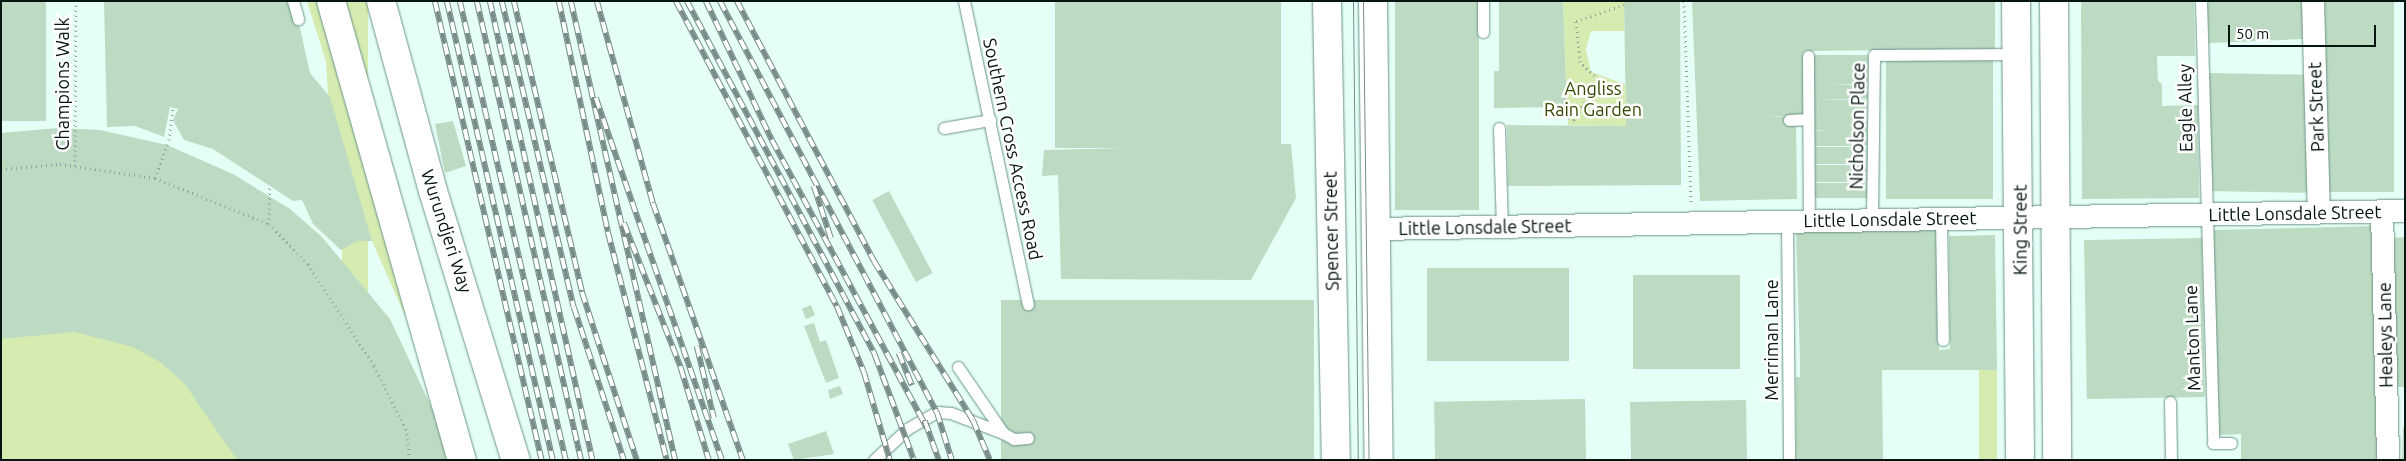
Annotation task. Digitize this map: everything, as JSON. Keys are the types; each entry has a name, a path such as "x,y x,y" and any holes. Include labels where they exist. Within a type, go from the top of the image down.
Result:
{"main road":[{"path":"331,1 462,460"},
{"name":"Wurundjeri Way","path":"381,1 433,192 516,460"},
{"name":"Spencer Street","path":"1327,1 1336,460"},
{"path":"1373,1 1378,460"},
{"name":"King Street","path":"2016,1 2021,216 2020,460"},
{"path":"2054,1 2058,216 2057,460"},
{"path":"1332,230 1375,229"},
{"path":"2020,407 2057,406"}],"street":[{"name":"Park Street","path":"2314,1 2320,212"},
{"name":"Healeys Lane","path":"2382,211 2388,460"},
{"name":"Little Lonsdale Street","path":"1375,229 2021,216 2405,211"}],"lane":[{"path":"294,1 298,18"},
{"name":"Southern Cross Access Road","path":"964,1 1028,304"},
{"path":"1483,1 1483,32"},
{"name":"Eagle Alley","path":"2201,1 2205,214"},
{"name":"Nicholson Place","path":"1872,219 1874,55 2018,54"},
{"name":"Merriman Lane","path":"1789,460 1798,221 1808,118 1808,56"},
{"path":"1789,120 1808,118"},
{"path":"944,128 990,120"},
{"path":"1499,128 1502,227"},
{"name":"Manton Lane","path":"2205,214 2213,443 2230,443"},
{"path":"1941,218 1943,340"},
{"path":"958,367 1002,433"},
{"path":"2170,402 2171,460"},
{"path":"874,460 907,429 937,412 951,413 1014,439 1028,438"}],"path":[{"name":"Champions Walk","path":"75,166 76,1"},
{"path":"1684,1 1692,223"},
{"path":"1546,106 1574,120 1598,80 1580,62 1576,21 1624,5"},
{"path":"155,178 169,140 173,108"},
{"path":"1,169 75,166 155,178 269,224 308,264 374,366 406,429 410,460"},
{"path":"269,224 270,185"}],"green space":[{"path":"307,1 319,1 406,318 372,241 328,95 326,62"},
{"path":"342,1 368,1 368,460 342,460"},
{"name":"Angliss Rain Garden","path":"1563,1 1624,1 1624,31 1591,31 1586,49 1591,72 1625,84 1626,126 1568,125"},
{"path":"1,235 346,460 1,460"},
{"path":"1979,370 1997,370 1997,460 1979,460"}],"building":[{"path":"1,1 46,1 46,121 1,121"},
{"path":"104,1 294,1 310,73 330,97 372,241 357,241 341,250 313,224 302,200 293,201 213,149 184,140 173,120 178,109 170,107 164,137 135,126 107,127"},
{"path":"1055,1 1281,1 1281,148 1055,148"},
{"path":"1395,1 1479,1 1479,210 1395,210"},
{"path":"1499,1 1563,1 1567,107 1494,108 1494,71 1499,71"},
{"path":"1624,1 1680,1 1681,185 1508,186 1507,125 1626,126"},
{"path":"1692,1 1995,1 1995,49 1804,51 1804,116 1765,117 1796,117 1797,199 1700,201"},
{"path":"2081,1 2194,1 2195,56 2157,56 2158,81 2162,84 2162,106 2198,105 2199,198 2082,199"},
{"path":"2207,1 2307,1 2303,39 2209,43"},
{"path":"2321,1 2394,1 2394,192 2321,192"},
{"path":"1811,55 1868,55 1868,84 1825,84 1867,85 1868,99 1811,100"},
{"path":"1886,57 1993,57 1993,199 1886,199"},
{"path":"2208,73 2309,75 2307,193 2206,191"},
{"path":"1812,100 1867,100 1868,146 1812,146 1812,131 1830,131 1812,130"},
{"path":"453,121 466,166 445,173 435,124"},
{"path":"58,128 100,130 167,145 233,174 290,209 322,237 390,319 437,419 447,460 237,460 184,383 160,362 133,347 74,332 1,339 1,133"},
{"path":"1291,144 1296,198 1251,280 1061,279 1058,175 1042,176 1044,150"},
{"path":"1812,147 1868,147 1868,164 1812,164"},
{"path":"1812,165 1868,165 1868,182 1812,182"},
{"path":"1812,183 1868,183 1868,198 1812,198"},
{"path":"889,191 933,273 916,282 872,200"},
{"path":"2374,226 2383,460 2241,460 2241,434 2219,435 2213,230"},
{"path":"1936,227 1939,350 1950,349 1949,236 1995,235 1997,370 1882,370 1883,460 1796,460 1796,377 1800,377 1800,360 1796,230"},
{"path":"2405,237 2405,387 2394,387 2391,238"},
{"path":"2202,238 2205,397 2087,399 2084,240"},
{"path":"1427,268 1569,268 1569,361 1427,361"},
{"path":"1633,275 1740,275 1740,369 1633,369"},
{"path":"1001,300 1314,300 1314,460 1001,460"},
{"path":"811,305 815,315 806,319 802,309"},
{"path":"814,323 820,342 826,340 839,378 826,383 804,326"},
{"path":"840,386 843,394 830,399 828,390"},
{"path":"1585,399 1586,460 1435,460 1434,402"},
{"path":"1746,400 1747,460 1631,460 1630,402"},
{"path":"2403,427 2405,427 2405,460 2402,460"},
{"path":"826,431 834,454 794,460 788,444"}],"tram line":[{"path":"1353,1 1358,460"},
{"path":"1363,1 1369,460"}],"railway":[{"path":"435,1 542,460"},
{"path":"447,1 553,460"},
{"path":"460,1 566,460"},
{"path":"477,1 581,460"},
{"path":"490,1 593,460"},
{"path":"502,1 574,307 624,460"},
{"path":"514,1 582,292 637,460"},
{"path":"559,1 608,232 667,460"},
{"path":"571,1 675,460"},
{"path":"597,1 653,203 743,460"},
{"path":"676,1 837,306 864,372 890,460"},
{"path":"687,1 875,355 914,460"},
{"path":"706,1 772,140 927,428"},
{"path":"720,1 937,412 952,460"},
{"path":"737,1 874,261 973,420 990,460"},
{"path":"596,98 722,460"},
{"path":"814,186 831,238"},
{"path":"624,223 681,368 709,460"},
{"path":"697,346 714,418"},
{"path":"899,353 912,386"},
{"path":"925,421 939,460"}]}
